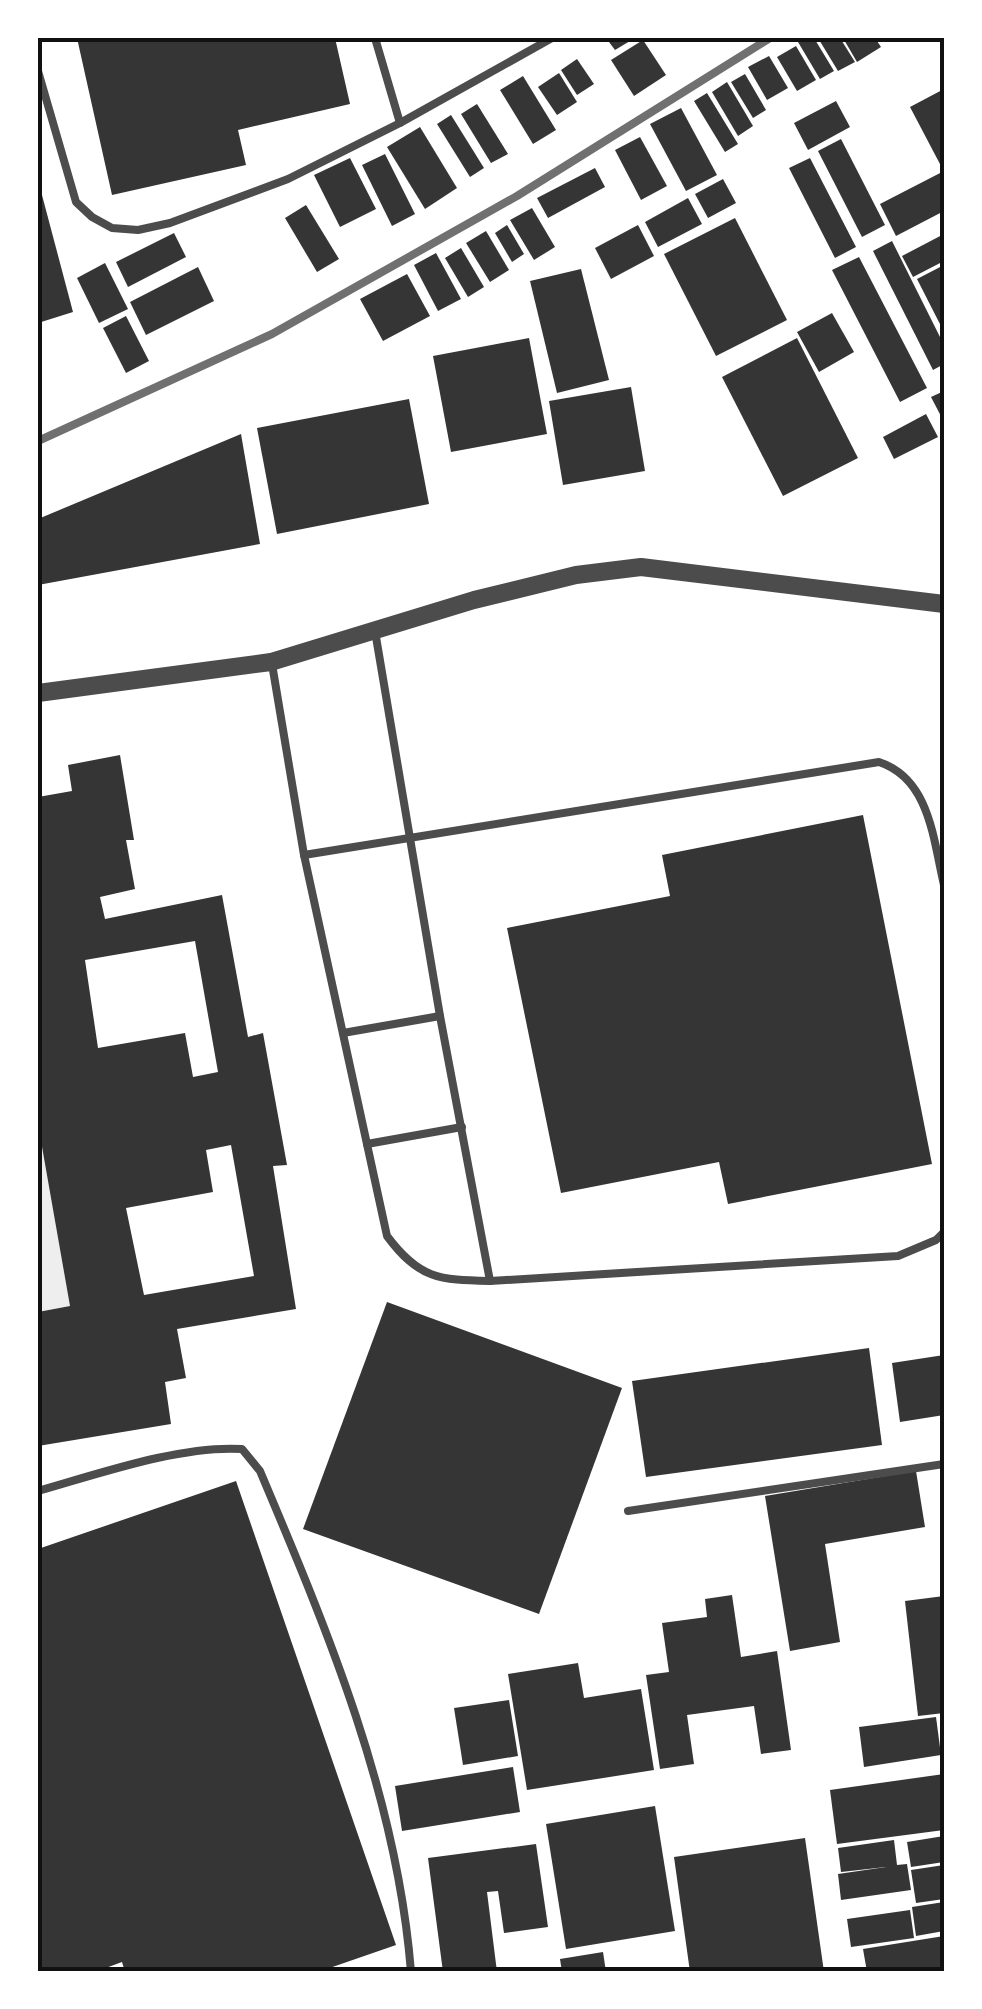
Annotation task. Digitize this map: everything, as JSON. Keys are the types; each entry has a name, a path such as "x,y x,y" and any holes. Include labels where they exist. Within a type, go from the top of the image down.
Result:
{"street":[{"path":"38,693 271,662 474,600 576,575 641,567 944,604"}],"lane":[{"path":"375,38 400,123"},
{"path":"38,71 76,202 112,228 138,230 288,179 400,123 552,38"},
{"path":"375,630 440,1016 490,1281"},
{"path":"271,662 304,854 387,1236 403,1258 426,1275 490,1281 898,1256 936,1240 944,1232"},
{"path":"304,854 879,762 898,768 919,794 944,885"},
{"path":"343,1033 440,1016"},
{"path":"367,1144 462,1127"},
{"path":"38,1490 220,1448 242,1450 260,1471 359,1722 394,1847 410,1972"},
{"path":"628,1511 944,1464"}],"shaded area":[{"path":"38,1124 70,1306 38,1312"}],"building":[{"path":"77,38 335,38 350,104 238,130 246,165 112,195"},
{"path":"606,38 635,38 615,50"},
{"path":"814,38 834,71 820,79 798,42"},
{"path":"818,38 840,38 855,62 838,71"},
{"path":"843,38 875,38 881,47 857,62"},
{"path":"643,40 666,75 634,96 611,60"},
{"path":"796,46 816,80 797,91 777,57"},
{"path":"769,56 788,88 767,100 748,67"},
{"path":"577,59 594,84 577,95 561,70"},
{"path":"559,73 577,102 557,115 538,87"},
{"path":"745,74 766,110 753,118 731,82"},
{"path":"523,76 556,130 533,144 500,90"},
{"path":"727,82 753,126 738,136 712,92"},
{"path":"944,89 944,164 941,166 910,107"},
{"path":"707,93 738,144 725,152 694,101"},
{"path":"836,101 850,127 808,150 794,123"},
{"path":"477,104 508,154 491,163 461,114"},
{"path":"681,108 717,175 686,191 650,124"},
{"path":"451,115 484,168 470,177 437,124"},
{"path":"420,127 457,188 425,209 387,147"},
{"path":"640,137 667,186 641,200 615,150"},
{"path":"841,139 885,225 862,237 818,151"},
{"path":"385,154 415,214 392,226 362,165"},
{"path":"350,158 376,209 340,227 314,175"},
{"path":"810,158 856,247 835,258 789,168"},
{"path":"595,168 605,187 548,218 537,198"},
{"path":"944,171 944,211 896,236 880,204"},
{"path":"723,179 736,203 708,218 695,194"},
{"path":"38,180 73,312 38,323"},
{"path":"688,198 702,224 658,247 645,222"},
{"path":"306,205 339,259 317,272 285,218"},
{"path":"532,208 555,247 534,260 510,220"},
{"path":"735,218 787,320 716,356 664,254"},
{"path":"507,225 524,254 512,262 495,233"},
{"path":"638,225 654,256 611,279 595,248"},
{"path":"486,231 509,270 490,282 466,243"},
{"path":"174,233 186,257 128,287 116,262"},
{"path":"944,234 944,261 913,277 902,256"},
{"path":"892,241 944,345 944,364 933,370 873,251"},
{"path":"461,248 484,287 468,297 445,258"},
{"path":"436,253 461,299 438,311 414,265"},
{"path":"859,257 927,388 900,402 832,270"},
{"path":"105,263 128,309 99,323 77,278"},
{"path":"944,265 944,332 917,279"},
{"path":"198,267 214,301 146,335 130,302"},
{"path":"581,269 609,380 557,393 530,281"},
{"path":"407,274 430,316 383,341 360,299"},
{"path":"832,313 854,352 819,372 797,332"},
{"path":"126,316 149,361 126,373 103,328"},
{"path":"529,338 547,434 451,452 433,356"},
{"path":"797,338 858,458 783,496 722,377"},
{"path":"631,387 645,471 563,485 549,401"},
{"path":"944,391 944,422 931,397"},
{"path":"409,399 429,504 277,534 257,428"},
{"path":"926,414 938,437 894,459 883,437"},
{"path":"241,434 260,544 38,585 38,519"},
{"path":"120,755 134,840 126,840 135,889 100,897 105,919 222,895 248,1037 263,1033 287,1165 273,1166 296,1309 177,1329 186,1378 165,1382 171,1424 38,1446 38,1312 70,1306 38,1124 38,797 72,791 68,765","holes":["195,941 218,1072 193,1077 185,1033 98,1048 85,960","231,1145 254,1276 144,1295 126,1208 213,1192 206,1150"]},
{"path":"863,815 932,1164 728,1204 719,1162 561,1193 507,928 670,896 662,855"},
{"path":"387,1302 622,1388 539,1614 303,1529"},
{"path":"869,1348 882,1445 646,1477 632,1381"},
{"path":"944,1355 944,1415 900,1422 892,1363"},
{"path":"916,1471 925,1527 825,1544 840,1642 790,1651 765,1496"},
{"path":"236,1481 396,1945 318,1972 187,1972 186,1968 176,1972 125,1972 122,1962 95,1972 38,1972 38,1549"},
{"path":"732,1595 741,1657 777,1651 791,1750 761,1754 754,1706 687,1715 694,1764 660,1769 646,1675 669,1672 662,1623 707,1617 705,1599"},
{"path":"944,1596 944,1713 918,1716 905,1601"},
{"path":"578,1663 584,1698 641,1689 654,1770 527,1790 508,1674"},
{"path":"509,1700 518,1756 463,1765 454,1708"},
{"path":"936,1717 941,1755 864,1767 859,1727"},
{"path":"513,1767 520,1812 402,1831 395,1786"},
{"path":"944,1774 944,1830 837,1844 830,1790"},
{"path":"655,1806 675,1931 566,1949 546,1824"},
{"path":"944,1836 944,1862 911,1867 907,1842"},
{"path":"805,1838 824,1972 690,1972 674,1857"},
{"path":"894,1840 897,1865 907,1864 911,1890 841,1900 838,1874 886,1867 841,1872 838,1848"},
{"path":"536,1844 548,1927 504,1933 498,1891 487,1892 497,1972 443,1972 428,1858"},
{"path":"944,1865 944,1899 916,1903 911,1870"},
{"path":"944,1902 944,1931 916,1936 912,1907"},
{"path":"910,1910 914,1938 851,1947 847,1919"},
{"path":"944,1936 942,1972 867,1972 863,1949"},
{"path":"603,1952 606,1972 562,1972 560,1959"}],"railway":[{"path":"38,441 272,334 517,196 770,38"}]}
